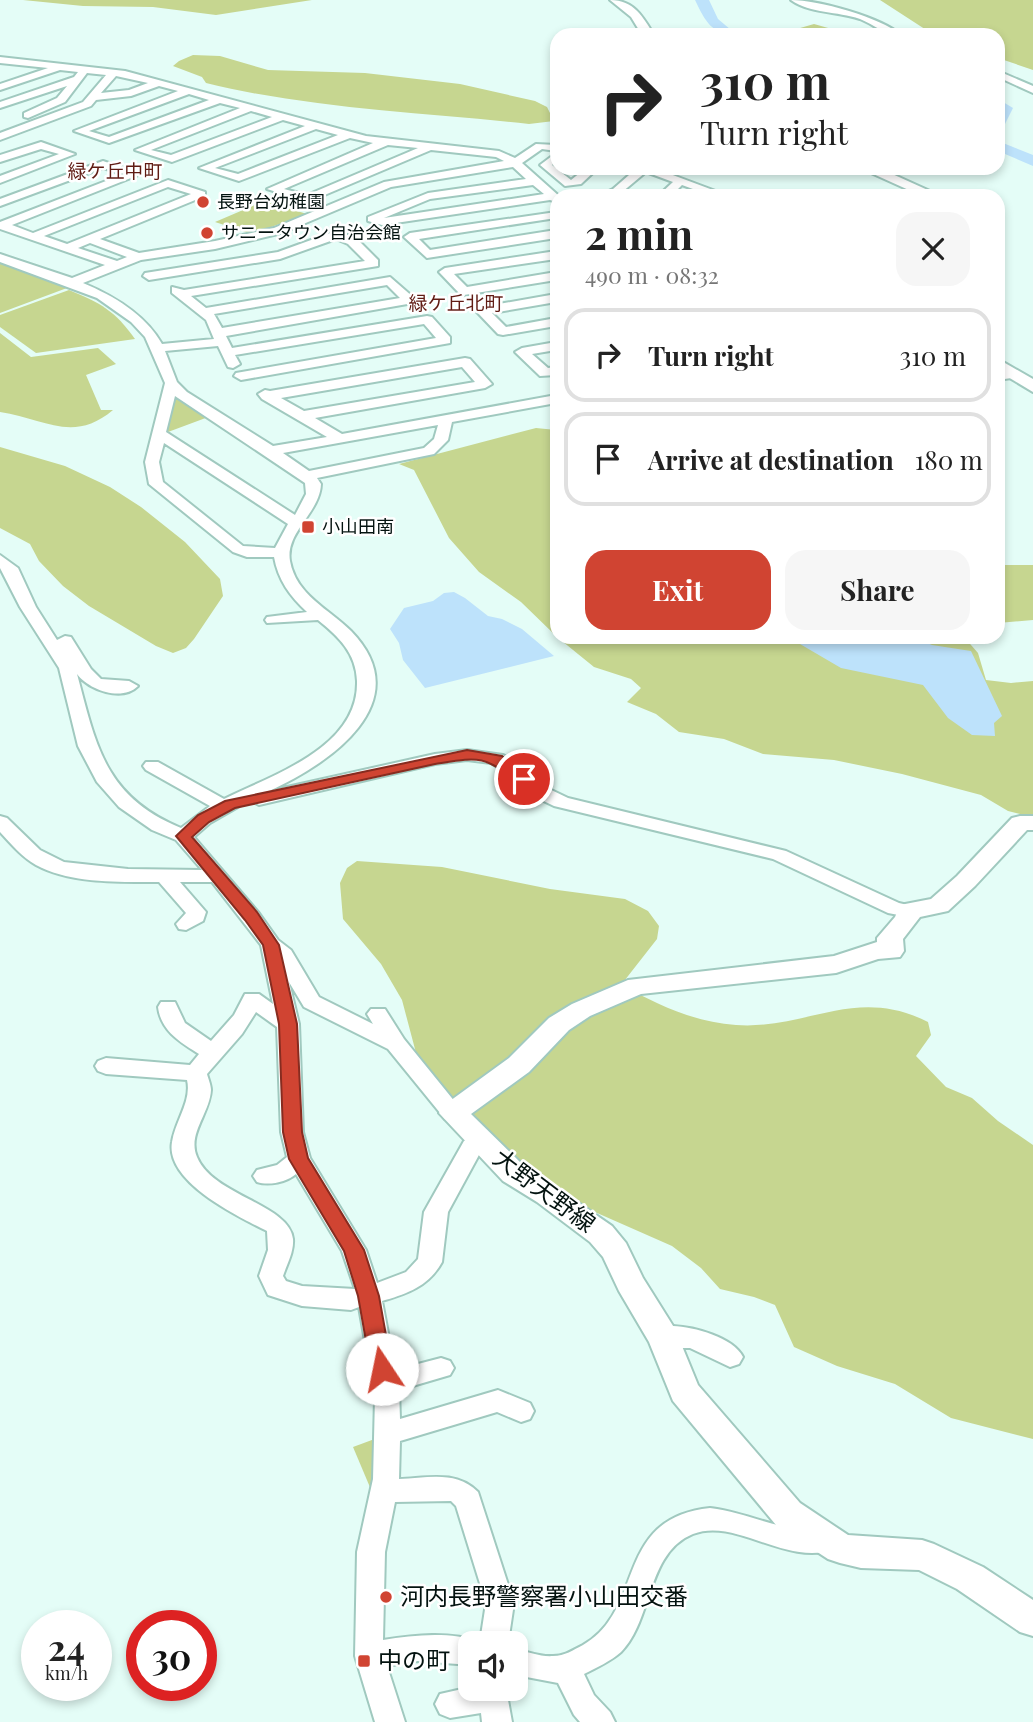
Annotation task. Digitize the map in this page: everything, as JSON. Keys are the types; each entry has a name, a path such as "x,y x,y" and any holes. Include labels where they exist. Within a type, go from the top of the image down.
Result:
{"main road":[{"path":"616,0 636,15 644,28"},
{"path":"884,175 917,189"},
{"path":"1005,375 1033,387"},
{"path":"453,1113 519,1065 559,1024 598,1002 637,986 708,981 792,967 836,964 876,950 891,951 890,938 907,919 909,911 939,905 966,881 1020,823 1033,824"},
{"name":"大野天野線","path":"453,1113 513,1173 547,1194 601,1234 615,1251 630,1283 664,1338 685,1392 788,1514 825,1541 840,1548 861,1553 922,1555 970,1578 1033,1620"}],"street":[{"path":"795,0 862,17 883,28"},
{"path":"0,60 114,72 348,135 385,142 489,151 505,156 515,163 550,194"},
{"path":"0,70 24,62"},
{"path":"0,87 64,66"},
{"path":"24,116 61,100 86,68"},
{"path":"0,138 74,111 95,97 114,72"},
{"path":"1005,77 1033,90"},
{"path":"0,105 75,80"},
{"path":"95,97 131,93 159,83"},
{"path":"189,91 79,131 109,140 219,100"},
{"path":"250,108 140,150 172,159 282,117"},
{"path":"0,113 47,121"},
{"path":"314,126 204,168 239,178 348,135"},
{"path":"385,142 273,189 308,199 431,146"},
{"path":"0,159 41,145 70,154 0,180"},
{"path":"71,283 138,257 215,245 278,231 388,184 515,163 540,146 550,147"},
{"path":"0,203 103,164 135,174 1,229"},
{"path":"558,175 569,184 577,182 585,175"},
{"path":"619,189 636,175"},
{"path":"666,175 704,189"},
{"path":"671,189 681,180"},
{"path":"535,181 428,196 372,219 382,222 550,199"},
{"path":"35,236 168,183 201,194 68,248"},
{"path":"550,216 410,237 427,254 550,235"},
{"path":"1,229 35,236 149,276 181,293 205,312 241,376 267,396 339,438"},
{"path":"149,276 280,255 336,235 352,241 374,262 181,293"},
{"path":"89,239 138,257"},
{"path":"550,256 445,272 464,291 550,277"},
{"path":"0,258 71,283 113,302 141,323 160,348 172,384 194,403 271,451 314,484 315,495 296,523 281,553 285,574 292,588 344,632 361,653 368,681 366,697 349,731 320,758 292,775 203,818 183,836"},
{"path":"205,312 390,281 409,300 222,343"},
{"path":"550,300 482,311 503,331 550,323"},
{"path":"160,348 427,320 445,340 241,376"},
{"path":"550,347 522,352 545,373 550,373"},
{"path":"267,396 465,362 485,384 302,416"},
{"path":"172,384 152,461 156,484 238,549 247,552 281,553"},
{"path":"271,451 550,400"},
{"path":"307,476 429,450 441,440 446,419"},
{"path":"159,434 296,523"},
{"path":"0,559 10,568 25,601 67,668 87,746 106,782 126,803 159,826 183,836 218,876 271,945 284,955 311,1002 396,1044"},
{"path":"25,601 36,608 59,638 65,641 89,680 99,687 129,686"},
{"path":"273,620 323,615"},
{"path":"152,766 172,780 228,806 435,759 484,756 497,759 512,768 536,790 561,802 653,827 779,855 895,909 909,911"},
{"path":"0,822 45,862 68,869 164,876 218,876"},
{"path":"164,876 196,912 196,917 186,924"},
{"path":"271,945 288,1024 292,1132 299,1159 354,1250 369,1296 388,1398 389,1433 384,1492 371,1552 369,1656 390,1722"},
{"path":"288,1024 253,999 245,1018 235,1031 211,1051 196,1073 200,1090 182,1145 183,1153 221,1206 275,1225 279,1230 281,1244 271,1276 277,1289 338,1301 369,1296 407,1283 430,1262 436,1212 472,1147 480,1141"},
{"path":"168,1007 168,1014 176,1027 211,1051"},
{"path":"378,1014 396,1044 453,1113"},
{"path":"106,1066 196,1073"},
{"path":"265,1176 285,1172 299,1159"},
{"path":"664,1338 672,1336 696,1340 730,1357"},
{"path":"385,1383 442,1367"},
{"path":"389,1433 498,1401 521,1411"},
{"path":"384,1492 457,1489 468,1500 500,1603 496,1631"},
{"path":"528,1665 547,1670 567,1670 611,1642 630,1610 641,1576 659,1546 679,1528 702,1519 803,1542 825,1541"},
{"path":"369,1656 416,1648 458,1651"},
{"path":"567,1670 584,1705 600,1722"},
{"path":"450,1704 494,1703"}],"green space":[{"path":"23,0 312,0 216,15 153,7 83,6"},
{"path":"880,0 1033,0 1033,70 1005,60 1005,28 923,28"},
{"path":"814,24 828,28 800,28"},
{"path":"193,55 220,56 268,70 365,73 460,84 535,101 547,107 550,121 529,124 286,99 206,83 202,77 173,66"},
{"path":"264,201 307,214 252,234 215,222"},
{"path":"0,263 67,288 0,313"},
{"path":"69,290 106,309 121,321 135,339 36,353 0,327 0,315"},
{"path":"0,333 31,357 98,348 116,364 86,375 101,410 113,410 85,426 71,427 0,412"},
{"path":"177,395 211,416 168,432 164,430 171,398"},
{"path":"536,428 550,429 550,630 521,602 479,572 449,538 414,470 399,464"},
{"path":"0,447 65,466 110,487 141,507 185,542 220,579 223,596 186,648 173,653 156,646 89,606 63,586 39,561 30,544 0,528"},
{"path":"1005,565 1033,565 1033,620 1005,622"},
{"path":"566,644 970,644 978,653 986,680 1011,683 1033,681 1033,817 1008,811 981,795 902,774 834,760 763,754 724,739 679,732 656,714 627,702 641,688 631,679 594,667"},
{"path":"357,861 442,867 550,889 625,899 648,911 659,926 657,939 621,985 690,1016 736,1025 762,1025 854,1008 877,1008 902,1012 928,1022 931,1035 916,1056 946,1087 972,1098 998,1121 1033,1145 1033,1439 951,1418 895,1384 837,1366 794,1347 775,1305 720,1289 701,1268 672,1246 554,1194 478,1150 420,1068 402,1000 381,964 343,919 340,883 347,868"},
{"path":"380,1437 372,1492 353,1447"}],"water":[{"path":"454,592 488,616 502,619 522,629 554,656 425,688 403,660 399,643 390,629 404,608 433,601 444,593"},
{"path":"800,644 930,644 971,651 1002,716 994,723 995,736 972,735 948,718 923,685 841,668"}],"waterway":[{"path":"702,0 712,21 721,28"},
{"path":"1005,149 1033,161"}],"place":[{"name":"長野台幼稚園","path":"203,202"},
{"name":"サニータウン自治会館","path":"207,233"},
{"name":"小山田南","path":"308,527"},
{"name":"河内長野警察署小山田交番","path":"386,1597"},
{"name":"中の町","path":"364,1661"}],"district":[{"name":"緑ケ丘中町","path":"115,171"},
{"name":"緑ケ丘北町","path":"456,303"}],"route":[{"path":"382,1369 369,1296 354,1250 299,1159 292,1132 288,1024 271,945 251,916 183,836 203,818 230,804 435,759 484,756 497,759 524,779"}]}
